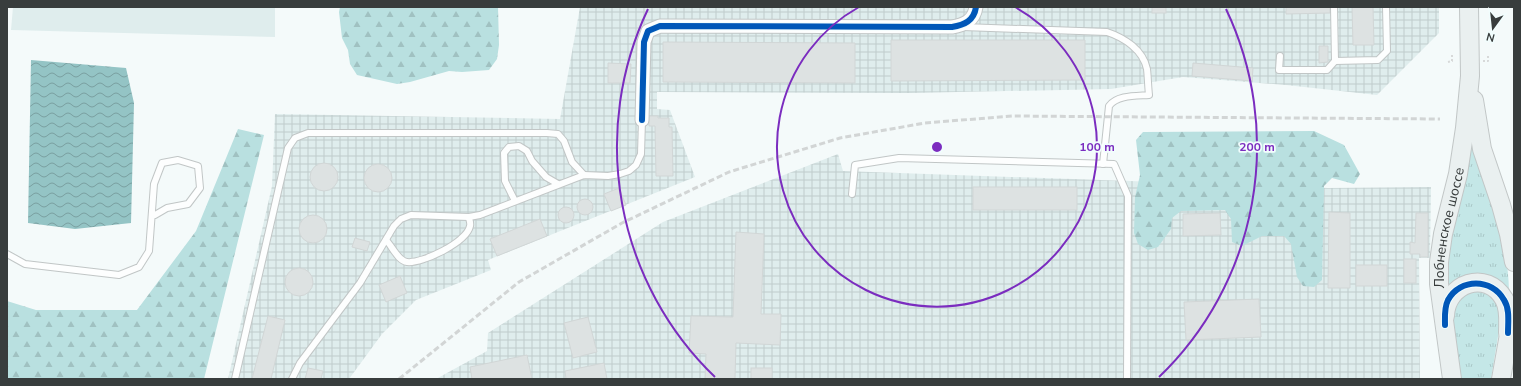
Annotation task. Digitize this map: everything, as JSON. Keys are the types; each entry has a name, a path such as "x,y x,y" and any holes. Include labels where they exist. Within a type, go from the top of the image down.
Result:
{"main road":[{"name":"Лобненское шоссе","path":"1452,379 1439,284 1439,262 1443,234 1458,174 1470,76 1469,7"},
{"name":"Лобненское шоссе","path":"1470,76 1482,149 1501,205 1509,234 1514,262"},
{"path":"1445,325 1445,309 1451,296 1456,291 1468,284 1482,284 1495,289 1504,300 1507,306 1508,333"},
{"path":"1501,379 1514,302"}],"street":[{"path":"642,120 644,42 648,31 660,26 952,27 963,25 970,20 975,13 976,7"}],"lane":[{"path":"1280,56 1280,70 1327,70 1335,61 1334,7"},
{"path":"1335,61 1378,60 1387,51 1386,7"},
{"path":"952,27 1107,32 1118,36 1134,47 1140,54 1147,68 1149,95 1117,100 1108,106 1103,164"},
{"path":"292,379 300,363 360,283 394,226 401,220 411,216 469,217 480,215 584,174 608,176 629,171 636,165 640,154 642,120"},
{"path":"235,379 288,148 295,138 308,133 558,134 564,141 572,162 584,174"},
{"path":"515,201 504,181 504,153 509,147 519,146 527,151 532,162 546,177 558,184"},
{"path":"852,194 854,165 899,158 1114,164 1128,196 1127,379"},
{"path":"7,254 25,264 119,275 139,267 149,251 154,184 162,164 178,160 198,166 200,188 188,204 167,208 155,215"},
{"path":"386,240 392,246 398,257 405,262 414,262 444,251 457,242 469,229 469,217"}],"path":[{"path":"1448,62 1452,62 1452,54"},
{"path":"1483,61 1488,61 1488,54"}],"shaded area":[{"path":"13,7 275,7 275,37 11,30"},
{"path":"580,7 1439,7 1439,33 1377,95 1286,85 1183,77 1111,89 910,93 657,92 657,109 670,110 695,177 488,260 491,270 416,300 382,334 349,379 228,379 272,186 275,114 560,119"},
{"path":"838,154 843,171 1328,188 1431,187 1430,258 1419,258 1420,379 436,379 487,351 488,333 663,222"}],"green space":[{"path":"340,7 498,7 499,45 497,59 489,70 462,72 449,71 410,82 397,84 357,75 350,64 348,50 342,38 339,12"},
{"path":"238,129 264,135 204,379 7,379 7,301 36,310 137,310 196,231"},
{"path":"1314,131 1344,145 1360,174 1354,184 1332,178 1324,186 1322,280 1314,287 1303,286 1297,277 1291,244 1284,236 1262,236 1242,246 1232,242 1231,219 1225,210 1181,211 1172,218 1171,229 1158,247 1148,250 1138,244 1134,233 1135,197 1140,175 1136,140 1143,132"},
{"path":"1474,148 1486,183 1502,236 1508,272 1509,291 1448,291 1447,266 1450,242 1470,149"},
{"path":"1476,288 1498,300 1501,318 1491,379 1461,379 1452,313 1455,301"}],"water":[{"path":"31,60 126,68 134,103 131,223 75,229 28,223"}],"building":[{"path":"1152,7 1166,7 1166,13 1152,13"},
{"path":"1286,7 1330,7 1330,13 1286,14"},
{"path":"1352,7 1373,7 1374,45 1353,45"},
{"path":"891,40 1085,40 1085,80 891,81"},
{"path":"663,42 855,43 855,83 663,82"},
{"path":"1319,46 1328,46 1328,62 1319,63"},
{"path":"608,63 631,64 630,83 608,83"},
{"path":"1193,63 1253,68 1252,81 1192,76"},
{"path":"649,116 669,118 669,127 672,127 673,176 656,176 655,126 649,126"},
{"path":"324,163 334,167 338,177 334,187 324,191 314,187 310,177 314,167"},
{"path":"378,164 388,168 392,178 388,188 378,192 368,188 364,178 368,168"},
{"path":"973,187 1077,187 1077,210 973,210"},
{"path":"619,188 626,205 611,211 604,194"},
{"path":"585,199 591,201 593,207 591,213 585,215 579,213 577,207 579,201"},
{"path":"566,207 572,209 574,215 572,221 566,223 560,221 558,215 560,209"},
{"path":"1329,212 1350,213 1350,288 1328,288"},
{"path":"1220,213 1221,235 1183,236 1183,214"},
{"path":"1416,213 1428,213 1428,257 1420,257 1420,254 1410,254 1410,242 1415,243"},
{"path":"313,215 323,219 327,229 323,239 313,243 303,239 299,229 303,219"},
{"path":"540,219 547,236 497,256 490,239"},
{"path":"736,232 764,234 761,314 781,314 780,345 736,343 735,379 705,379 706,354 689,353 691,316 733,317"},
{"path":"355,238 370,242 367,251 352,247"},
{"path":"1404,259 1416,259 1416,283 1404,283"},
{"path":"1356,265 1387,265 1387,286 1356,286"},
{"path":"299,268 309,272 313,282 309,292 299,296 289,292 285,282 289,272"},
{"path":"400,276 407,293 386,302 379,285"},
{"path":"1259,299 1261,337 1186,340 1184,302"},
{"path":"268,316 285,320 271,379 252,379"},
{"path":"588,317 597,352 573,358 564,323"},
{"path":"527,355 532,379 472,379 470,367"},
{"path":"604,363 607,379 566,379 565,371"},
{"path":"308,368 323,371 321,379 305,379"},
{"path":"751,368 772,368 772,379 751,379"}],"railway":[{"path":"399,379 519,282 622,223 729,172 840,138 925,123 1012,116 1440,119"}],"cycle path":[{"path":"642,120 644,42 648,31 660,26 952,27 968,22 973,16 976,7"},
{"path":"1445,325 1446,306 1453,293 1468,285 1484,285 1499,293 1504,300 1507,307 1508,333"}]}
